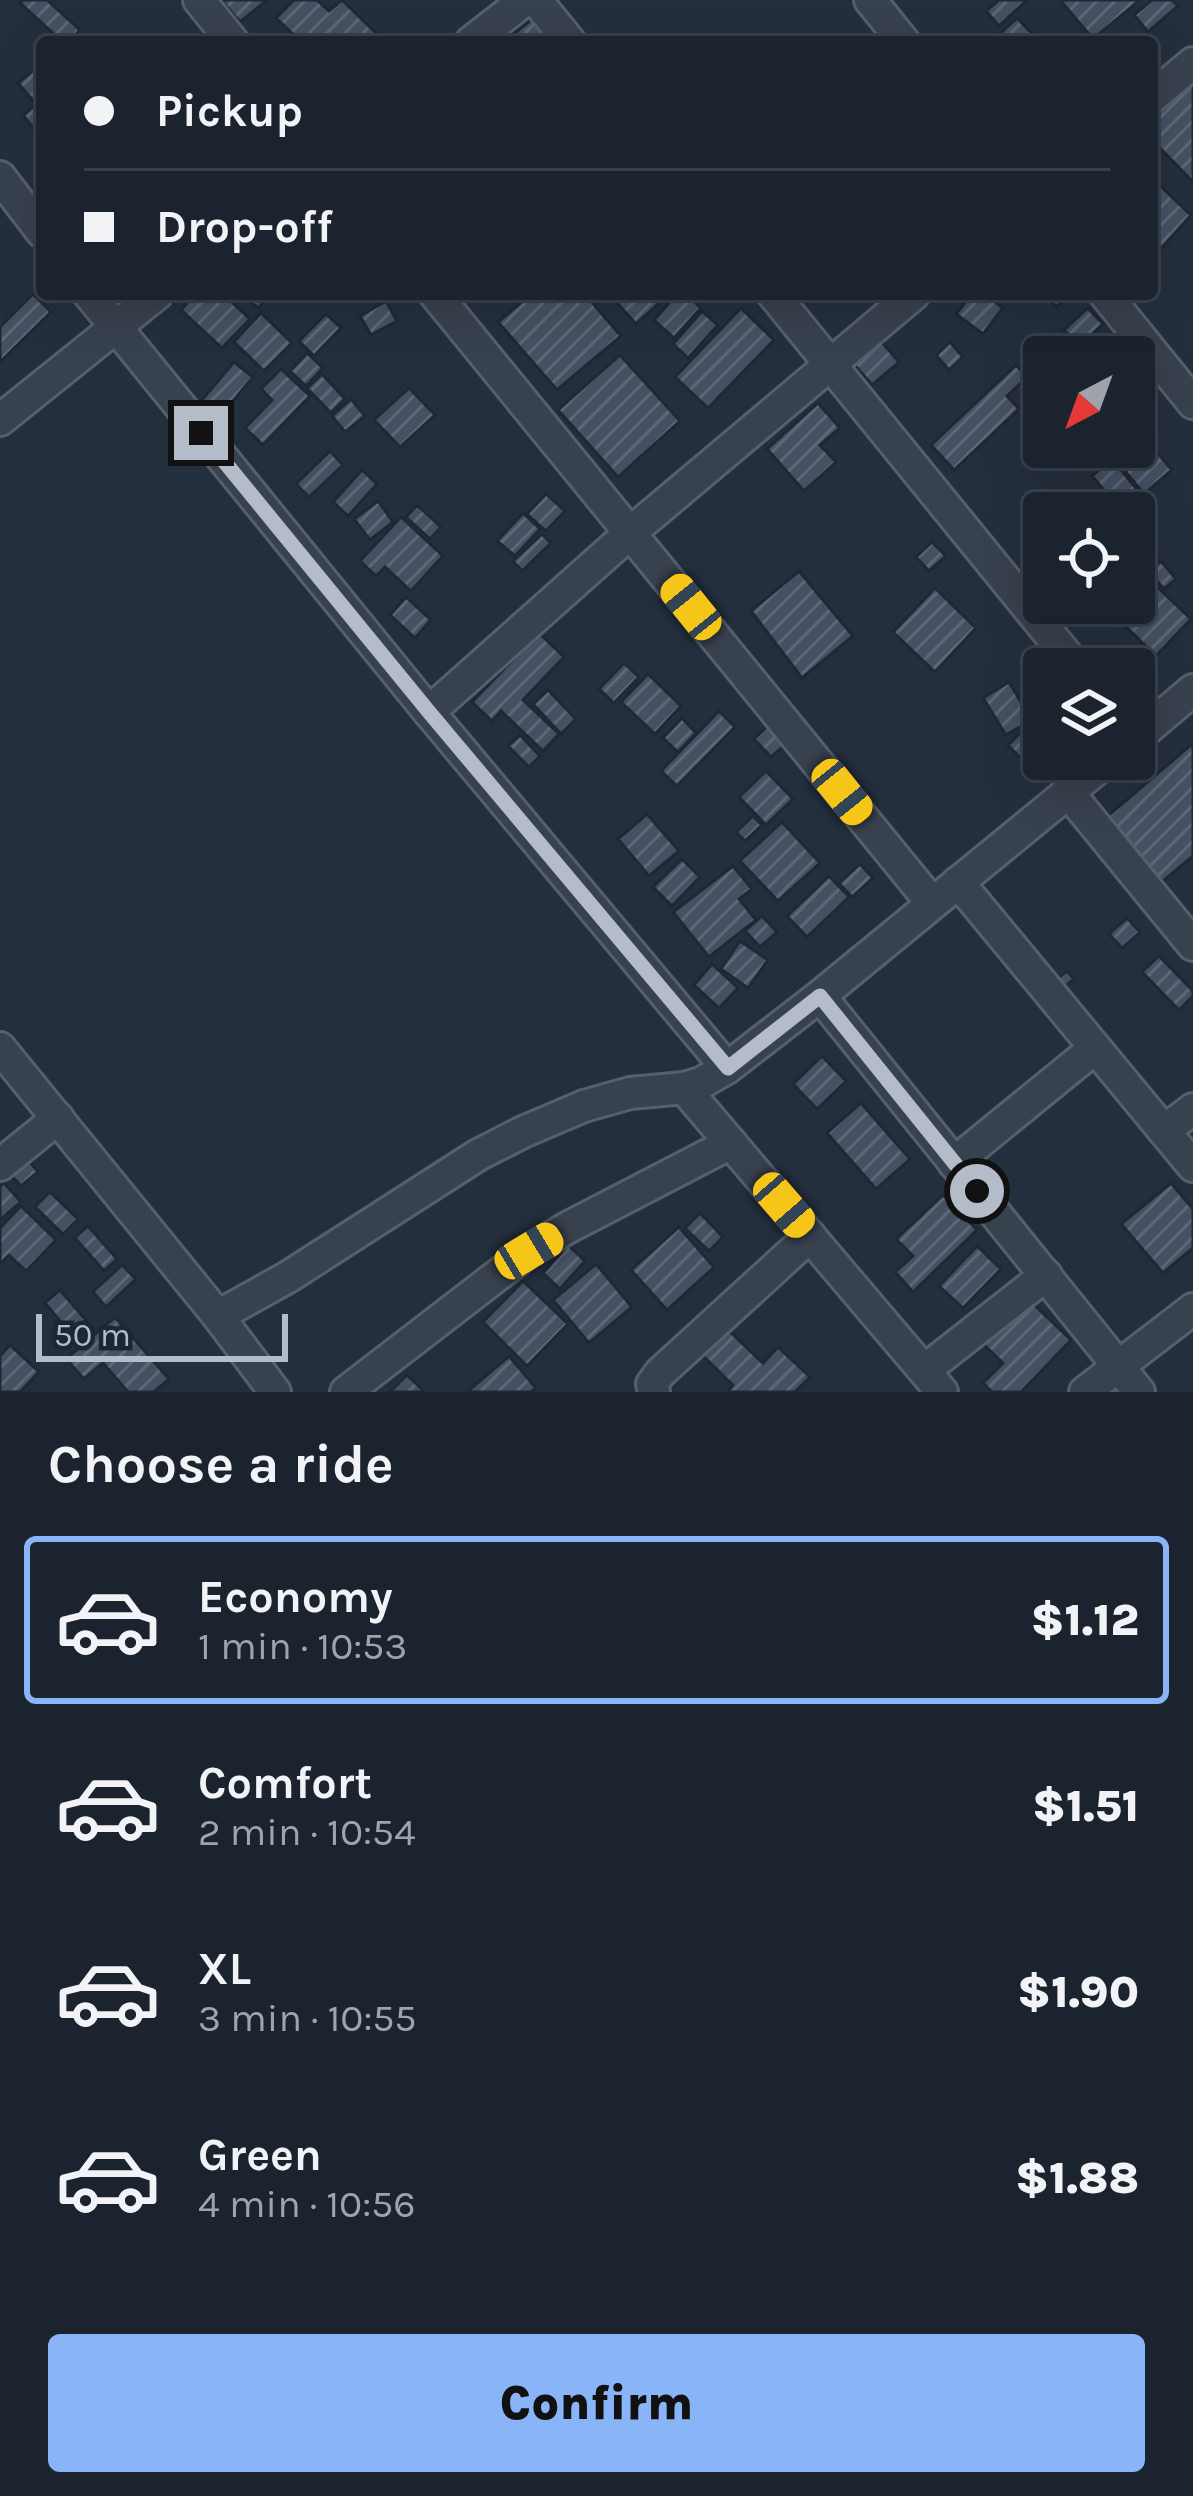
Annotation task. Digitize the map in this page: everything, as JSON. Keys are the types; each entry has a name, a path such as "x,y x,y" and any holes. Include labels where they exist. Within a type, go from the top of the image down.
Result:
{"street":[{"path":"200,0 227,36"},
{"path":"479,36 525,0"},
{"path":"536,0 565,36"},
{"path":"870,0 899,36"},
{"path":"1158,92 1193,63"},
{"path":"0,177 36,224"},
{"path":"94,300 429,712 728,1068"},
{"path":"0,420 150,300"},
{"path":"440,300 932,904"},
{"path":"778,300 1061,648"},
{"path":"429,712 630,533 907,300"},
{"path":"1110,300 1193,403"},
{"path":"1155,722 1193,690"},
{"path":"218,1316 523,1132 584,1106 630,1093 684,1088 728,1068 1081,780"},
{"path":"1067,791 1193,945"},
{"path":"958,882 1193,1166"},
{"path":"820,996 1139,1392"},
{"path":"0,1048 275,1392"},
{"path":"955,1162 1095,1048"},
{"path":"684,1088 933,1381 1046,1276"},
{"path":"1164,1131 1193,1109"},
{"path":"0,1165 58,1118"},
{"path":"346,1392 529,1251 731,1143"},
{"path":"654,1392 652,1384 660,1373 810,1236"},
{"path":"1085,1392 1193,1309"}],"building":[{"path":"47,0 80,30 74,36 56,36 20,3"},
{"path":"221,0 267,0 240,22"},
{"path":"294,0 317,0 329,11 342,0 379,36 295,36 276,18"},
{"path":"999,0 1027,0 999,26 986,11"},
{"path":"1060,0 1140,0 1097,36 1090,36"},
{"path":"1152,0 1172,0 1178,6 1148,32 1134,15"},
{"path":"1017,18 1034,36 998,36"},
{"path":"532,19 547,36 511,36"},
{"path":"36,68 35,103 18,83"},
{"path":"1186,76 1193,83 1193,182 1158,146 1158,103"},
{"path":"36,105 36,132 23,115"},
{"path":"1158,184 1191,215 1158,248"},
{"path":"33,294 51,312 0,362 0,327"},
{"path":"190,300 229,300 250,319 222,348 181,310"},
{"path":"524,300 590,300 621,336 557,390 498,322"},
{"path":"614,300 662,300 636,324"},
{"path":"672,300 692,300 701,308 674,338 654,320"},
{"path":"967,300 993,300 1003,308 983,334 956,314"},
{"path":"386,301 397,321 371,335 360,316"},
{"path":"741,308 774,340 708,408 675,377"},
{"path":"1088,308 1103,324 1090,336 1070,336 1064,330"},
{"path":"702,311 718,325 688,358 673,344"},
{"path":"261,313 292,343 264,371 234,342"},
{"path":"326,314 341,328 314,356 299,341"},
{"path":"873,332 899,362 872,385 846,355"},
{"path":"950,342 963,357 949,370 936,355"},
{"path":"307,353 323,368 306,386 290,371"},
{"path":"620,355 680,421 618,477 558,410"},
{"path":"234,362 253,377 215,423 196,407"},
{"path":"1016,365 1023,373 1023,381 1007,396 1019,409 954,470 931,445"},
{"path":"281,369 310,396 263,445 245,428 272,400 261,389"},
{"path":"322,374 345,399 331,413 307,388"},
{"path":"409,388 435,415 400,447 374,420"},
{"path":"351,399 365,416 345,432 332,416"},
{"path":"818,403 840,428 820,445 836,462 804,491 767,449"},
{"path":"1155,450 1172,470 1142,492 1122,468 1155,468"},
{"path":"330,451 343,465 309,497 296,484"},
{"path":"1101,468 1119,468 1139,492 1105,492 1092,476"},
{"path":"362,470 377,484 348,516 333,502"},
{"path":"546,494 565,511 546,531 527,514"},
{"path":"378,501 393,522 370,540 354,519"},
{"path":"417,505 441,527 430,539 406,517"},
{"path":"523,513 540,529 515,556 497,541"},
{"path":"401,517 443,556 411,591 385,567 376,576 360,561"},
{"path":"542,534 551,543 522,571 513,561"},
{"path":"932,542 946,556 929,571 916,557"},
{"path":"1161,561 1176,579 1164,589 1155,579 1155,566"},
{"path":"799,571 853,636 802,678 751,611"},
{"path":"1155,585 1191,619 1156,656 1155,648 1148,648 1123,624 1155,624"},
{"path":"935,588 976,628 935,672 893,632"},
{"path":"406,597 431,620 415,638 390,615"},
{"path":"539,633 564,657 523,700 559,734 543,751 501,711 492,721 472,702"},
{"path":"624,663 639,677 614,703 599,689"},
{"path":"648,674 681,706 655,734 621,702"},
{"path":"1009,682 1023,705 1023,725 1006,735 983,698"},
{"path":"548,690 576,719 561,734 533,704"},
{"path":"719,711 735,727 677,786 661,771"},
{"path":"682,718 696,733 678,752 663,738"},
{"path":"768,726 785,745 771,757 754,739"},
{"path":"1023,730 1023,761 1008,745"},
{"path":"520,735 540,756 529,767 508,746"},
{"path":"1193,743 1193,856 1150,892 1083,815 1099,802 1109,815"},
{"path":"766,771 793,799 766,825 739,797"},
{"path":"647,814 679,851 649,876 618,839"},
{"path":"753,816 762,825 745,841 736,832"},
{"path":"782,822 820,863 778,901 740,861"},
{"path":"682,859 700,877 672,906 653,887"},
{"path":"860,864 873,878 852,897 839,883"},
{"path":"733,866 752,889 739,899 756,920 709,957 673,912"},
{"path":"829,876 849,897 807,937 787,916"},
{"path":"762,916 777,932 760,947 745,931"},
{"path":"1127,918 1140,932 1122,948 1109,934"},
{"path":"740,941 768,960 748,988 721,969"},
{"path":"1159,956 1193,991 1179,1010 1142,972"},
{"path":"712,964 738,988 719,1008 694,985"},
{"path":"1067,971 1074,979 1050,999 1042,990"},
{"path":"822,1056 846,1081 817,1109 793,1084"},
{"path":"861,1103 910,1159 876,1189 827,1133"},
{"path":"26,1157 38,1172 21,1186 8,1172"},
{"path":"4,1183 21,1202 0,1220 0,1187"},
{"path":"1171,1183 1193,1209 1193,1248 1163,1273 1121,1224"},
{"path":"50,1192 78,1219 63,1234 35,1207"},
{"path":"943,1195 977,1230 913,1292 895,1272 913,1256 896,1239"},
{"path":"21,1206 56,1240 26,1271 9,1255 0,1264 0,1228"},
{"path":"700,1213 723,1237 709,1251 685,1228"},
{"path":"88,1226 117,1259 104,1271 75,1238"},
{"path":"679,1227 714,1267 667,1310 631,1270"},
{"path":"568,1245 585,1261 560,1289 543,1273"},
{"path":"977,1246 1001,1269 963,1308 939,1286"},
{"path":"596,1264 632,1307 589,1343 553,1300"},
{"path":"122,1265 136,1279 106,1307 93,1292"},
{"path":"523,1281 568,1324 527,1366 483,1322"},
{"path":"60,1290 86,1320 70,1333 45,1303"},
{"path":"1026,1297 1071,1340 1021,1392 992,1392 983,1383 1003,1363 982,1343"},
{"path":"115,1317 169,1379 154,1392 128,1392 103,1363 84,1379 66,1359"},
{"path":"724,1326 763,1363 778,1347 810,1377 795,1392 727,1392 733,1385 699,1352"},
{"path":"10,1345 39,1372 20,1392 0,1392 0,1356"},
{"path":"509,1356 536,1388 531,1392 467,1392"},
{"path":"407,1375 425,1392 390,1392"}],"route":[{"path":"201,433 728,1068 820,996 977,1191"}]}
